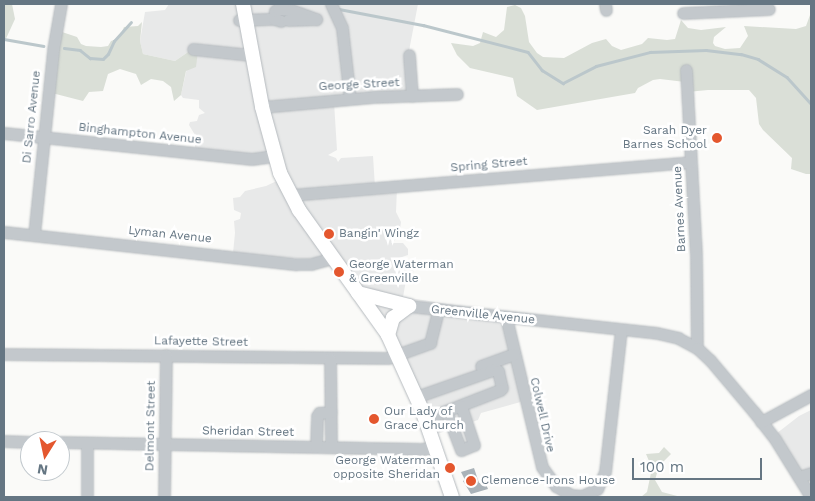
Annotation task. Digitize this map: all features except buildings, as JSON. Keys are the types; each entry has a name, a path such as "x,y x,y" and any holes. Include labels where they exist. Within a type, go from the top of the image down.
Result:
{"main road":[{"path":"234,4 242,20 274,156 290,195 388,336 425,419 452,497"},
{"path":"242,20 243,4"},
{"path":"358,292 402,307"},
{"path":"376,319 402,307"},
{"path":"388,336 393,318 402,307"}],"street":[{"name":"Di Sarro Avenue","path":"34,234 53,50 61,4"},
{"path":"331,4 342,28 350,99"},
{"path":"281,20 275,11 278,9 292,10 316,18 338,21"},
{"path":"683,12 769,9"},
{"path":"242,20 316,18"},
{"path":"193,49 251,55"},
{"path":"409,55 412,96"},
{"name":"Barnes Avenue","path":"686,70 696,256 697,348"},
{"name":"George Street","path":"262,107 350,99 457,94"},
{"name":"Binghampton Avenue","path":"4,134 252,159 274,156"},
{"name":"Spring Street","path":"290,195 691,162"},
{"name":"Lyman Avenue","path":"4,232 296,264 311,264 332,258"},
{"name":"Greenville Avenue","path":"402,307 658,334 678,338 697,348 761,422 811,497"},
{"name":"Lafayette Street","path":"4,354 330,359 388,358 430,343 438,310"},
{"name":"Colwell Drive","path":"506,317 542,467 556,486 571,495 582,496 597,490 605,472 621,330"},
{"path":"415,394 514,354"},
{"name":"Delmont Street","path":"164,497 166,355"},
{"path":"330,359 331,447"},
{"path":"415,394 490,370 498,372 502,388 500,390 425,419"},
{"path":"761,422 811,395"},
{"path":"446,411 461,450 474,445 461,406"},
{"path":"316,447 317,416 320,413 331,412"},
{"path":"4,442 20,442"},
{"name":"Sheridan Street","path":"70,442 422,449 435,447"},
{"path":"87,443 88,497"},
{"path":"799,477 811,472"}],"shaded area":[{"path":"4,4 12,4 15,19 4,43"},
{"path":"169,4 418,4 409,51 412,93 334,102 337,150 328,155 336,158 338,162 341,158 373,156 375,187 397,188 396,212 401,222 399,237 391,243 403,243 408,249 408,255 396,259 400,263 414,267 413,273 407,275 403,297 505,313 524,401 481,413 478,420 431,436 406,369 325,259 270,257 233,253 234,221 240,219 241,213 234,210 233,198 240,197 245,191 266,186 281,179 274,158 195,150 195,135 189,125 190,122 197,121 199,115 205,113 199,108 199,100 183,98 181,95 191,50 175,61 143,54 140,41 145,12 165,10"},
{"path":"810,4 811,174 791,169 792,158 759,124 756,98 749,90 687,92 685,82 660,79 653,80 638,88 635,93 537,110 517,96 513,78 470,68 457,55 451,43 473,46 480,43 483,32 496,37 504,30 507,7 515,5 521,8 525,16 529,42 537,53 543,57 564,58 592,43 606,39 612,46 621,50 642,44 648,38 675,39 681,20 688,28 701,30 726,27 714,37 713,43 715,46 725,49 740,48 748,36 744,26 796,29 806,26 810,15"},
{"path":"142,22 140,41 143,54 175,61 191,50 198,51 196,67 186,71 181,95 174,101 171,87 163,81 151,79 141,85 136,74 120,69 108,74 103,91 89,92 83,101 48,92 56,30 77,37 81,44 86,46 101,47 108,46 111,41 119,38 124,27 138,26"},
{"path":"811,410 811,473 800,478 772,437 799,416"},
{"path":"664,447 671,454 659,466 655,480 662,492 681,497 641,497 647,492 652,468 646,454 659,453"}],"waterway":[{"path":"339,9 423,25 528,52 542,70 563,83 596,66 650,52 706,50 741,54 758,59 787,77 811,104"},
{"path":"64,48 80,50 90,58 103,59 108,54 114,41 131,22"},
{"path":"4,39 43,46"}],"place":[{"name":"Sarah Dyer Barnes School","path":"717,138"},
{"name":"Bangin' Wingz","path":"329,234"},
{"name":"George Waterman & Greenville","path":"339,272"},
{"name":"Our Lady of Grace Church","path":"374,419"},
{"name":"George Waterman opposite Sheridan","path":"450,468"},
{"name":"Clemence-Irons House","path":"471,481"}]}
